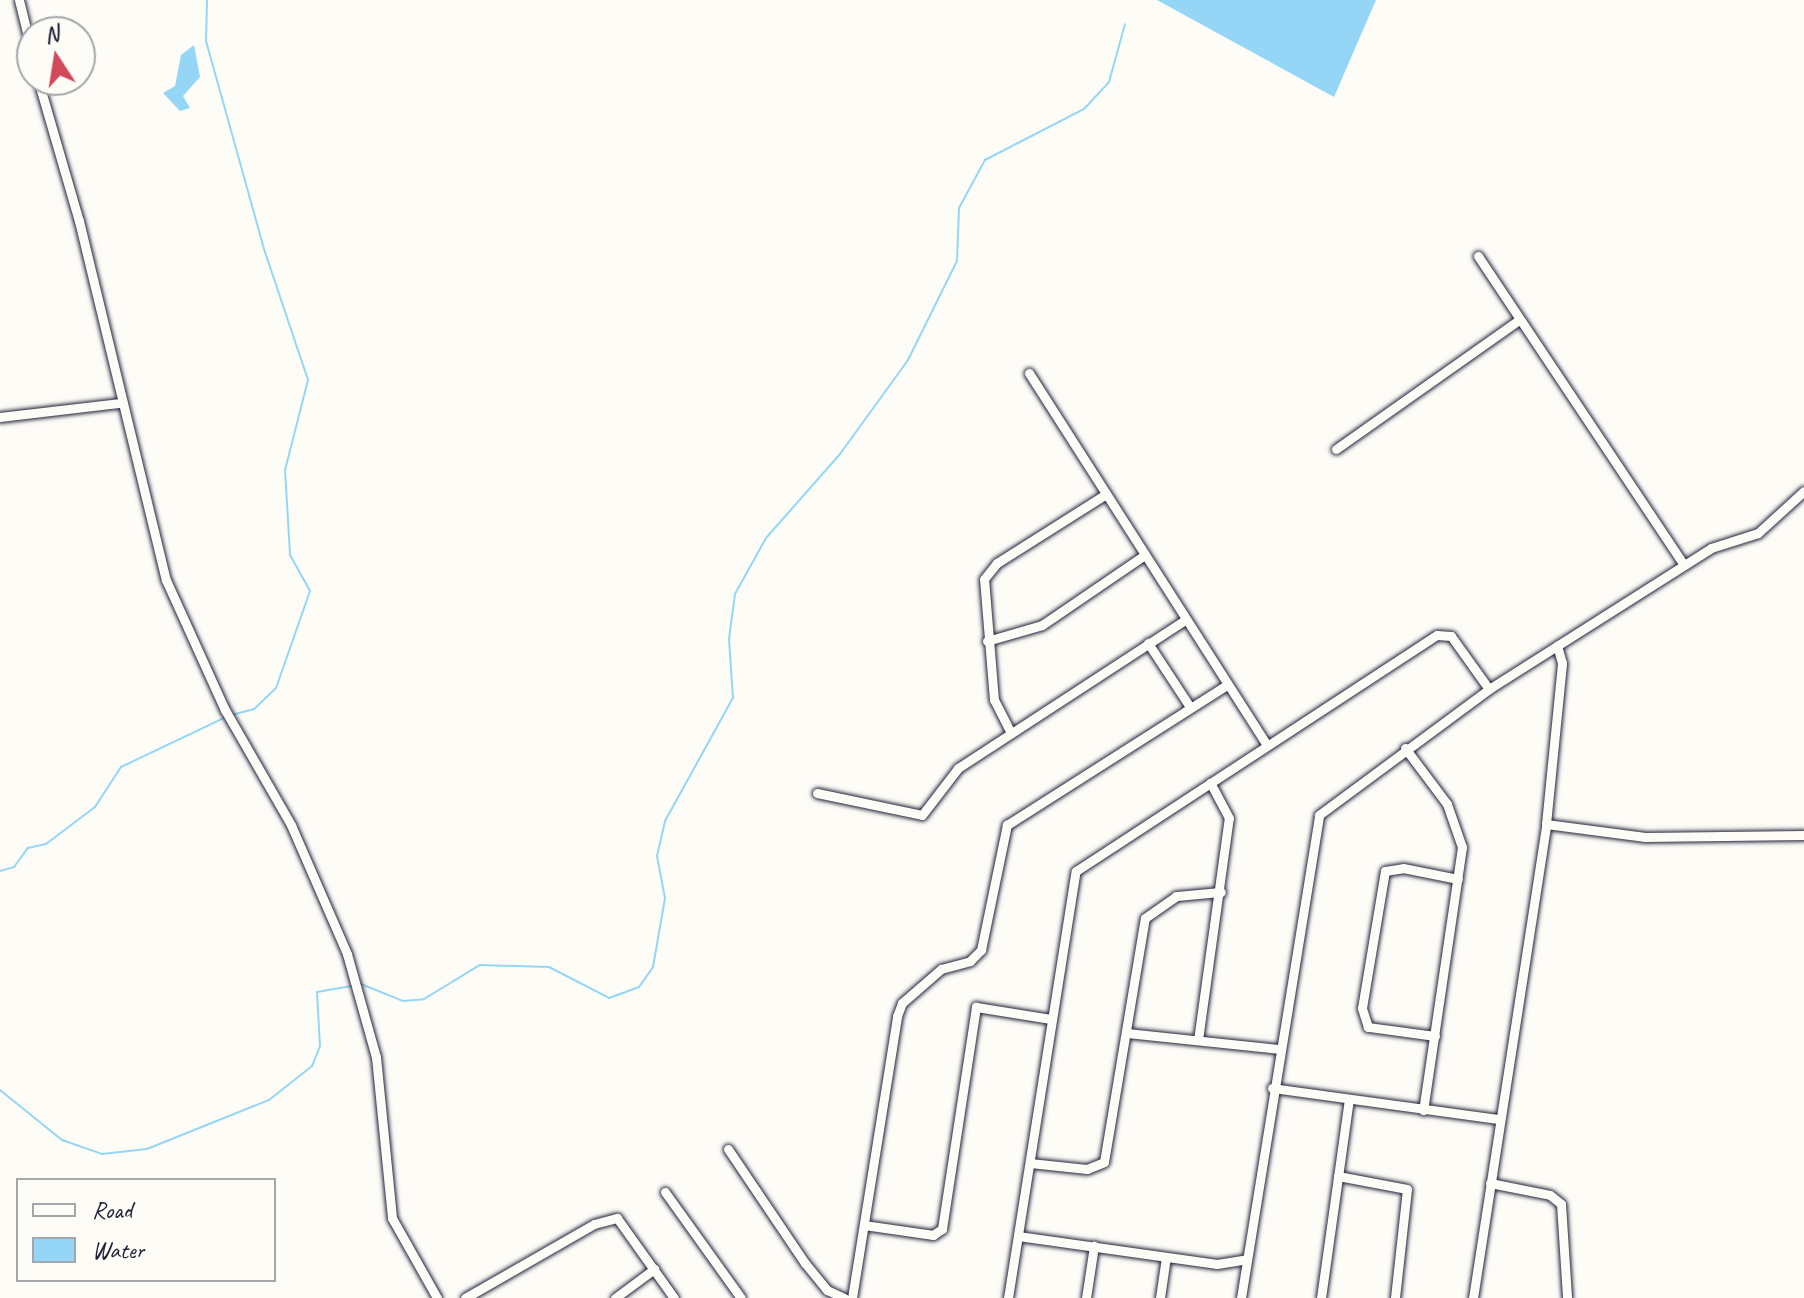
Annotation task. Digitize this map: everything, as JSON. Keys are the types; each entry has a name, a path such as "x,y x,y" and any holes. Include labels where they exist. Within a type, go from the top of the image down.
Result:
{"street":[{"path":"43,96 79,221 120,403 166,580 225,710 291,825 347,954 369,1018 392,1218 437,1298"},
{"path":"1478,256 1684,565"},
{"path":"1336,449 1519,320"},
{"path":"1029,373 1143,556 1266,743"},
{"path":"0,417 120,403"},
{"path":"1241,1298 1315,821 1324,808 1489,689 1684,565 1711,548 1758,533 1804,491"},
{"path":"1011,733 994,700 984,589 989,570 1106,494"},
{"path":"987,641 1042,625 1143,556"},
{"path":"817,793 922,815 958,768 1185,620"},
{"path":"1008,1298 1076,871 1266,743 1440,633 1451,636 1489,689"},
{"path":"1148,643 1190,707"},
{"path":"1473,1298 1546,824 1562,663 1557,646"},
{"path":"852,1298 897,1016 902,1003 941,969 970,961 981,950 1007,825 1227,685"},
{"path":"1405,748 1457,823 1462,847 1423,1110"},
{"path":"1198,1040 1221,892 1228,813 1210,783"},
{"path":"1546,824 1645,837 1804,835"},
{"path":"1435,1036 1368,1027 1362,1008 1385,871 1403,868 1458,879"},
{"path":"1030,1163 1087,1169 1104,1162 1150,910 1176,896 1221,892"},
{"path":"864,1225 933,1235 942,1229 976,1007 1051,1019"},
{"path":"1127,1033 1278,1049"},
{"path":"1272,1088 1499,1119"},
{"path":"1321,1298 1349,1099"},
{"path":"728,1149 805,1263 827,1290 844,1298"},
{"path":"1338,1176 1407,1189 1395,1298"},
{"path":"1490,1183 1550,1195 1561,1204 1567,1298"},
{"path":"665,1192 741,1298"},
{"path":"465,1298 594,1224 617,1218 674,1298"},
{"path":"1018,1236 1217,1264 1247,1259"},
{"path":"1086,1298 1094,1246"},
{"path":"1160,1298 1166,1257"},
{"path":"615,1298 654,1269"}],"water":[{"path":"1157,0 1376,0 1334,97"},
{"path":"194,45 200,77 183,96 190,108 180,111 163,93 175,86 181,55"}],"waterway":[{"path":"207,0 206,41 265,252 308,380 285,470 290,555 310,591 276,688 254,709 232,715"},
{"path":"361,984 403,1001 424,999 480,965 549,967 609,998 639,987 653,967 665,898 657,856 665,821 733,698 729,639 735,594 766,538 840,454 908,360 957,261 959,208 985,160 1084,109 1109,82 1125,24"},
{"path":"0,871 14,867 28,848 46,844 95,807 121,767 226,717"},
{"path":"0,1090 62,1140 102,1154 147,1149 269,1100 312,1066 320,1046 317,992 351,986"}]}
